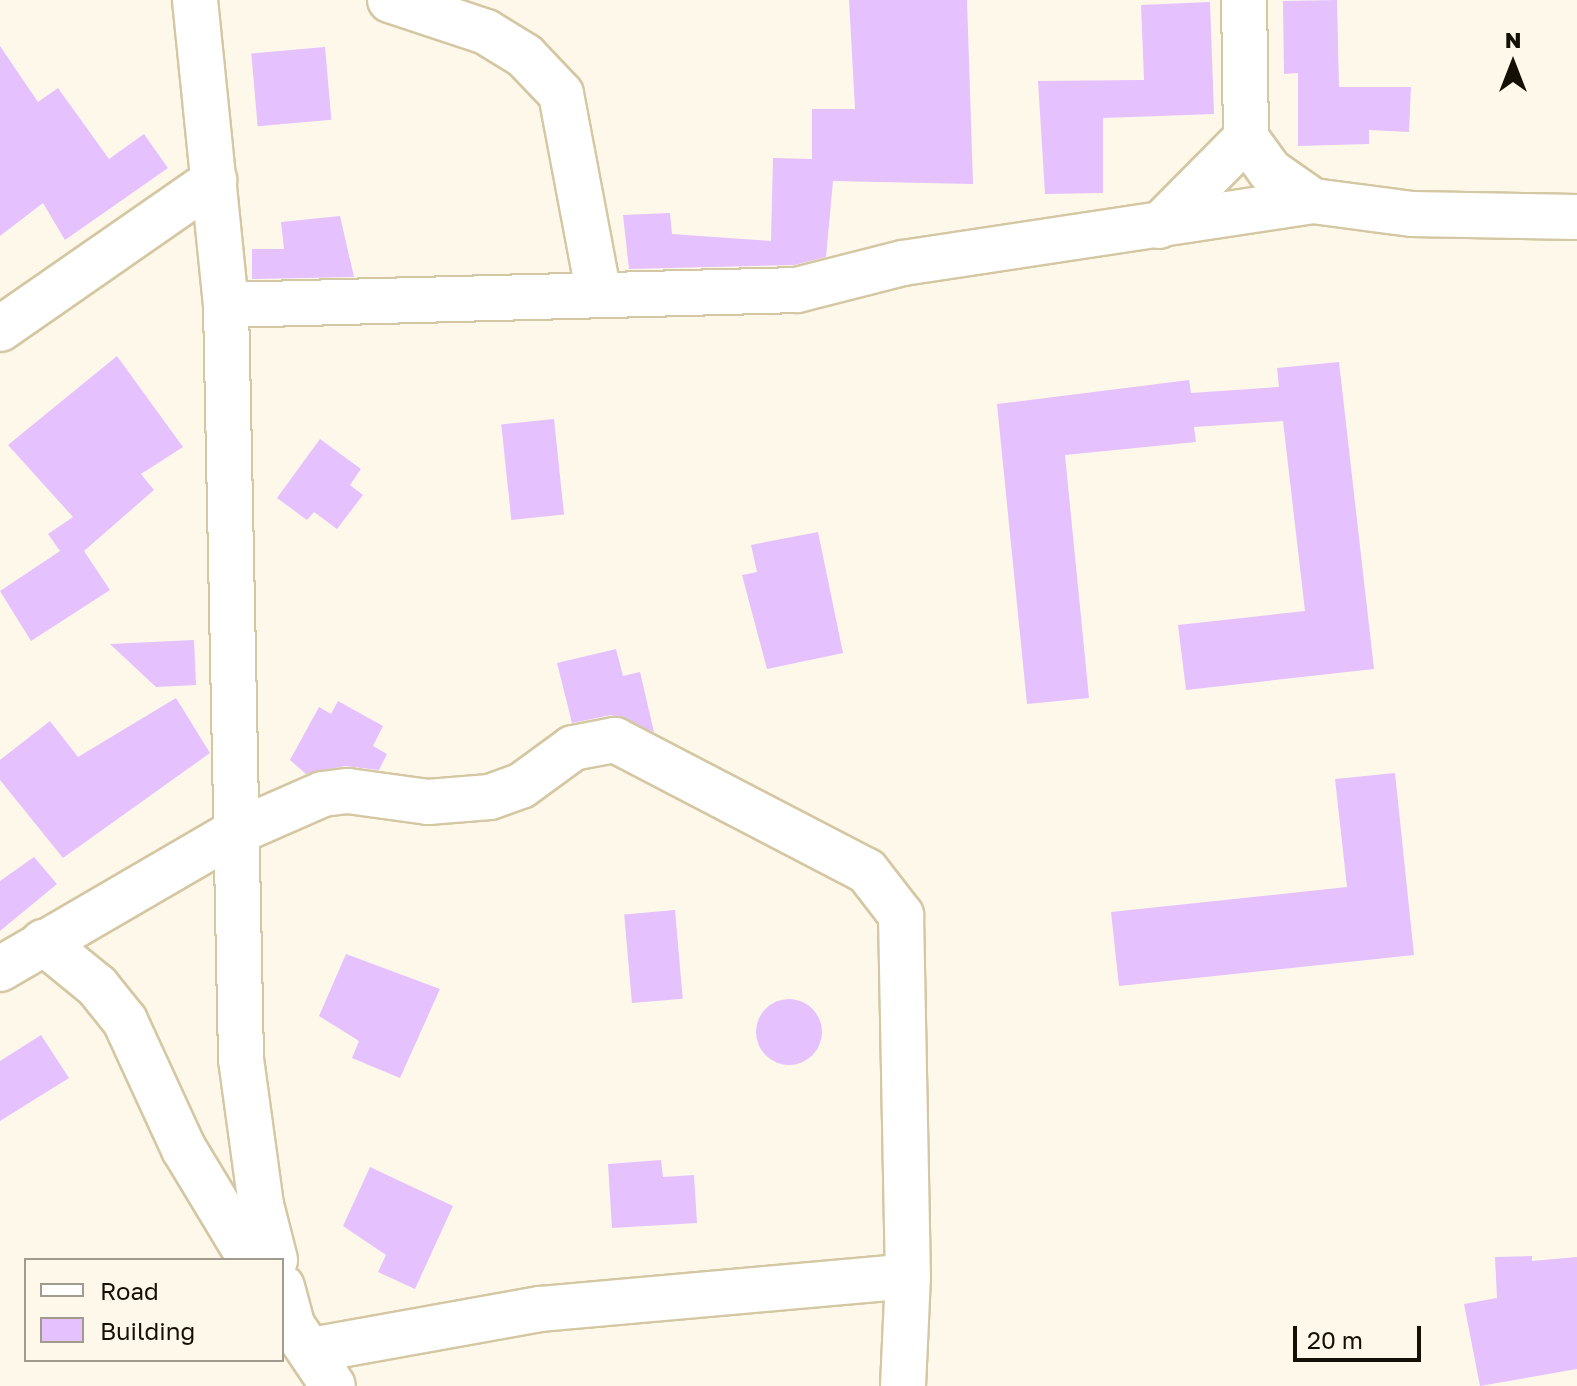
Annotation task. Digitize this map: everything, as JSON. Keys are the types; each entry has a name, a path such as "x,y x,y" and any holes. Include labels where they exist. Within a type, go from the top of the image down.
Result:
{"street":[{"path":"195,0 226,305 234,833 241,1059 261,1205 274,1258"},
{"path":"390,0 486,32 525,56 561,94 598,290"},
{"path":"1244,0 1246,138 1270,171 1313,201"},
{"path":"1159,226 1246,138"},
{"path":"0,329 214,180"},
{"path":"226,305 598,290 797,290 903,263 1313,201 1412,214 1577,217"},
{"path":"0,969 234,833 336,791 428,802 490,797 521,786 573,748 615,740 867,871 901,915 908,1276 903,1386"},
{"path":"43,942 97,986 125,1021 184,1149 250,1258"},
{"path":"300,1331 908,1276"}],"building":[{"path":"849,0 967,0 973,184 833,181 826,257 794,265 629,269 623,215 670,213 672,234 771,241 773,158 812,159 812,109 855,109"},
{"path":"1337,0 1339,87 1411,87 1409,132 1369,130 1369,144 1298,146 1298,73 1284,74 1283,1"},
{"path":"1210,2 1214,114 1103,118 1103,193 1045,194 1038,81 1144,80 1141,5"},
{"path":"0,46 38,102 58,88 109,159 144,134 168,168 65,240 43,203 0,236"},
{"path":"325,47 331,120 258,126 251,53"},
{"path":"340,216 354,277 252,279 252,249 284,249 281,222"},
{"path":"117,356 183,447 141,474 154,490 84,551 110,590 31,641 0,591 60,551 48,534 73,517 8,445"},
{"path":"1339,362 1374,669 1186,690 1178,625 1305,611 1283,421 1194,427 1196,442 1065,455 1089,698 1027,704 997,404 1189,380 1191,393 1279,387 1277,368"},
{"path":"554,419 564,514 511,520 501,425"},
{"path":"320,439 361,469 350,485 363,495 337,529 314,512 307,520 277,498"},
{"path":"818,532 843,653 767,669 742,575 757,572 751,545"},
{"path":"194,640 196,685 156,687 110,644"},
{"path":"616,649 623,676 640,672 654,732 611,715 572,723 557,663"},
{"path":"176,698 210,753 63,858 0,780 0,760 50,721 78,757"},
{"path":"338,701 383,726 373,746 387,754 379,770 345,766 306,774 290,760 319,707 331,714"},
{"path":"1395,773 1414,955 1119,986 1111,912 1347,887 1335,779"},
{"path":"34,857 57,884 0,931 0,881"},
{"path":"675,910 683,999 632,1003 624,914"},
{"path":"346,954 440,989 400,1078 352,1058 359,1041 319,1016"},
{"path":"789,999 812,1009 822,1032 812,1055 789,1065 766,1055 756,1032 766,1009"},
{"path":"41,1035 69,1078 0,1121 0,1061"},
{"path":"661,1160 663,1177 694,1175 697,1223 612,1228 608,1164"},
{"path":"370,1167 453,1206 415,1289 378,1272 386,1255 343,1226"},
{"path":"1532,1256 1532,1261 1577,1257 1577,1369 1480,1386 1464,1304 1497,1298 1495,1257"}]}
